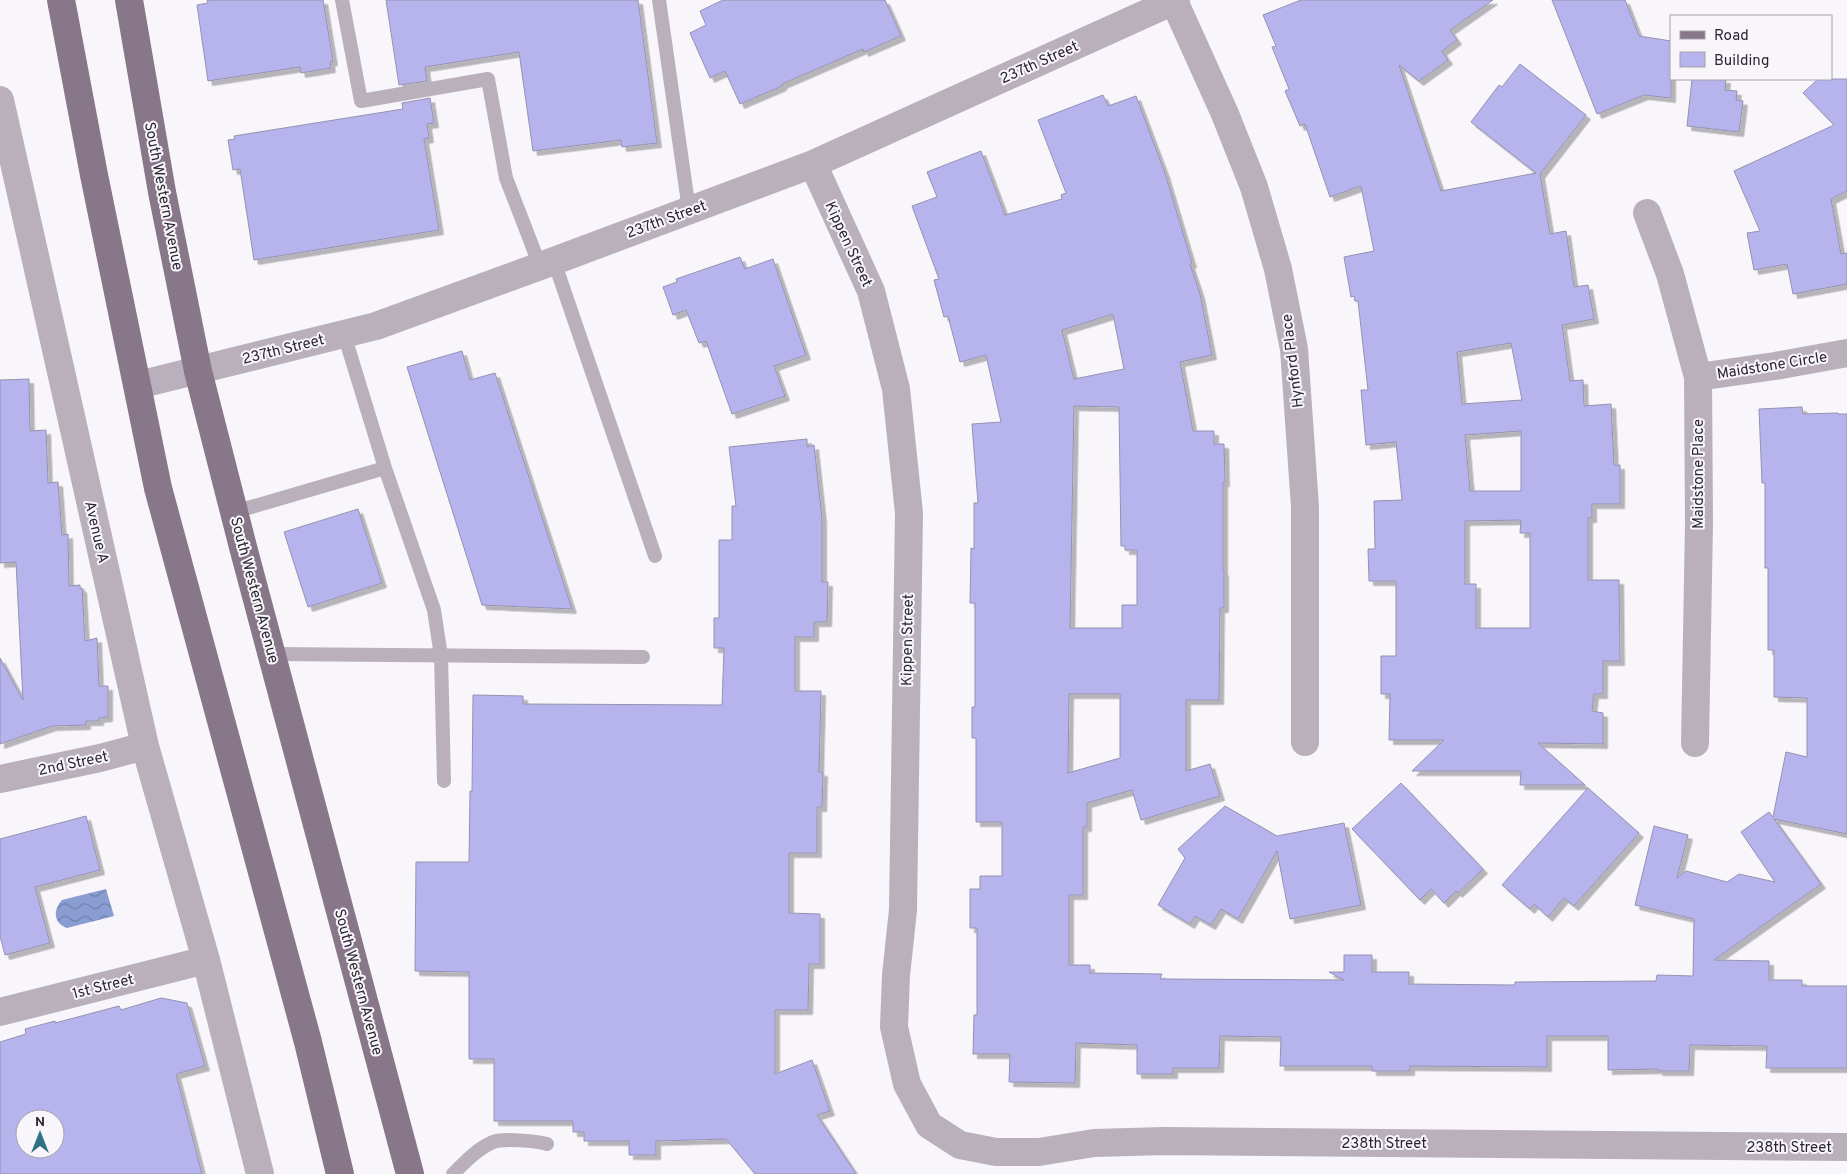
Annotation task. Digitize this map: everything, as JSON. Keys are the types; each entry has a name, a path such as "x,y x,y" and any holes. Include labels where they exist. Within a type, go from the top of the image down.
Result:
{"main road":[{"path":"61,0 96,185 158,488 308,1042 340,1174"},
{"name":"South Western Avenue","path":"129,0 162,192 198,371 271,654 410,1174"}],"street":[{"name":"237th Street","path":"138,385 376,326 547,263 813,164 1175,0"},
{"name":"Hynford Place","path":"1175,0 1225,114 1254,187 1278,269 1294,349 1305,507 1305,742"},
{"name":"Avenue A","path":"0,100 145,746 206,960 260,1174"},
{"name":"Kippen Street","path":"813,164 871,291 896,389 909,513 903,910 896,975 894,1027 907,1084 930,1125"},
{"name":"Maidstone Place","path":"1647,213 1670,274 1698,377 1699,523 1695,743"},
{"name":"Maidstone Circle","path":"1698,377 1847,352"},
{"name":"2nd Street","path":"0,779 100,758 145,746"},
{"name":"1st Street","path":"0,1012 206,960"},
{"name":"238th Street","path":"930,1125 960,1146 996,1152 1039,1152 1094,1143 1164,1142 1847,1147"}],"lane":[{"path":"342,0 361,101 488,79 506,178 547,263 655,556"},
{"path":"659,0 689,210"},
{"path":"344,334 385,468 434,610 441,656 444,781"},
{"path":"234,512 385,468"},
{"path":"271,654 644,657"},
{"path":"453,1174 472,1155 494,1142 534,1140 548,1144"}],"water":[{"path":"106,889 114,916 67,928 59,923 56,912 62,900"}],"building":[{"path":"207,0 323,0 333,61 330,62 331,68 301,73 300,67 208,81 197,5 208,3"},
{"path":"386,0 638,0 657,143 622,147 621,140 533,151 519,52 425,67 427,81 399,85"},
{"path":"723,0 885,0 901,36 864,52 863,49 740,104 725,71 710,78 690,33 706,25 700,11"},
{"path":"1301,0 1493,0 1450,30 1457,40 1442,51 1448,60 1419,81 1399,65 1441,191 1536,173 1471,122 1499,85 1502,87 1520,64 1586,115 1540,174 1550,234 1566,231 1574,287 1588,285 1594,319 1562,325 1570,381 1583,380 1584,406 1611,404 1614,465 1620,465 1620,504 1592,504 1592,518 1588,518 1588,580 1619,580 1620,661 1603,661 1603,694 1594,694 1592,711 1603,713 1603,744 1538,743 1585,785 1520,785 1521,772 1519,771 1412,771 1444,740 1389,740 1390,694 1381,694 1381,656 1396,656 1396,581 1369,581 1368,549 1375,549 1374,501 1402,500 1396,442 1366,445 1361,390 1368,390 1358,301 1355,301 1354,296 1351,297 1344,257 1374,251 1361,186 1330,197 1305,124 1300,126 1285,91 1289,89 1272,47 1276,46 1263,15","holes":["1511,343 1522,400 1462,404 1457,352","1521,431 1521,491 1470,491 1465,435","1521,520 1520,533 1530,533 1530,628 1476,628 1476,584 1465,584 1465,521"]},
{"path":"1552,0 1625,0 1639,36 1670,41 1671,98 1644,95 1597,114"},
{"path":"1847,79 1847,191 1831,199 1841,254 1847,253 1847,284 1793,294 1787,264 1754,270 1747,233 1760,231 1734,171 1834,125 1803,93 1817,80"},
{"path":"1692,80 1726,80 1725,90 1737,91 1736,100 1743,101 1739,132 1687,126"},
{"path":"1103,95 1108,106 1136,96 1165,173 1192,263 1190,264 1200,294 1212,355 1180,362 1193,431 1214,431 1214,444 1224,444 1224,608 1220,608 1219,700 1186,700 1186,771 1210,764 1220,796 1141,820 1132,790 1087,803 1087,827 1083,827 1083,895 1069,895 1069,965 1090,965 1090,973 1162,974 1160,979 1344,980 1329,972 1344,972 1344,955 1372,955 1372,972 1409,972 1409,984 1515,985 1515,982 1656,981 1657,975 1693,976 1694,919 1635,905 1654,826 1688,835 1677,878 1686,871 1727,882 1739,874 1775,882 1741,832 1769,812 1773,817 1786,752 1807,757 1807,698 1774,697 1774,650 1768,650 1768,568 1765,568 1765,483 1762,483 1759,409 1802,407 1803,414 1847,414 1847,834 1774,819 1821,884 1714,960 1769,961 1769,980 1802,980 1802,986 1847,986 1847,1068 1766,1068 1767,1046 1690,1045 1689,1071 1658,1071 1658,1069 1608,1070 1608,1036 1547,1036 1547,1067 1410,1066 1410,1071 1372,1071 1372,1066 1280,1066 1281,1037 1220,1036 1219,1068 1173,1068 1173,1074 1137,1074 1137,1045 1076,1043 1075,1083 1009,1082 1010,1054 973,1054 974,1015 977,1015 977,928 970,928 970,889 980,889 980,876 1002,876 1002,822 976,822 976,738 972,738 972,707 975,707 975,603 970,603 971,548 974,549 974,503 978,503 972,424 1001,422 986,355 960,362 948,316 944,317 934,280 939,279 912,206 937,197 927,172 981,151 1005,215 1062,199 1061,195 1066,193 1038,120","holes":["1113,314 1124,369 1074,379 1062,330","1074,406 1119,407 1121,546 1125,546 1125,550 1137,550 1137,605 1122,605 1122,628 1070,628","1069,694 1120,694 1120,758 1068,773"]},
{"path":"430,98 434,123 427,124 429,138 424,139 439,230 254,260 240,169 233,170 228,140 235,139 234,136 403,109 402,103"},
{"path":"740,257 745,269 773,259 806,355 774,366 785,396 732,414 706,341 699,343 686,310 673,315 663,287 677,282 676,279"},
{"path":"462,351 470,380 495,373 572,609 482,605 407,367"},
{"path":"29,379 30,431 46,430 48,483 58,482 62,535 68,534 69,586 80,585 80,588 82,588 85,641 97,638 99,686 108,686 108,717 99,718 99,721 86,721 86,725 52,726 0,744 0,658 23,700 16,562 0,563 0,380"},
{"path":"807,439 807,447 814,445 822,518 822,582 828,582 827,622 814,622 814,637 795,637 795,691 821,691 819,772 823,772 822,807 817,807 817,853 789,853 789,913 820,914 820,964 809,964 808,1010 775,1010 775,1074 812,1060 830,1111 817,1115 856,1174 755,1174 726,1139 656,1141 656,1155 629,1155 629,1141 584,1141 584,1132 573,1132 573,1121 494,1121 494,1059 469,1059 469,972 415,971 416,862 469,862 473,695 523,696 523,704 722,705 724,648 714,648 714,618 719,618 719,540 732,540 732,506 736,506 729,447"},
{"path":"358,509 382,583 308,607 284,532"},
{"path":"1401,783 1483,869 1458,893 1456,891 1444,903 1431,889 1420,900 1352,829"},
{"path":"1588,788 1639,833 1574,906 1564,898 1548,917 1534,904 1530,909 1502,885"},
{"path":"1225,806 1277,836 1344,823 1361,905 1290,919 1277,851 1238,919 1221,909 1211,925 1195,916 1190,924 1158,905 1185,858 1178,849"},
{"path":"86,816 100,870 35,887 50,943 5,955 0,936 0,839"},
{"path":"161,998 187,1003 205,1066 176,1074 202,1174 0,1174 0,1042 26,1034 25,1029 119,1006 121,1010"}]}
